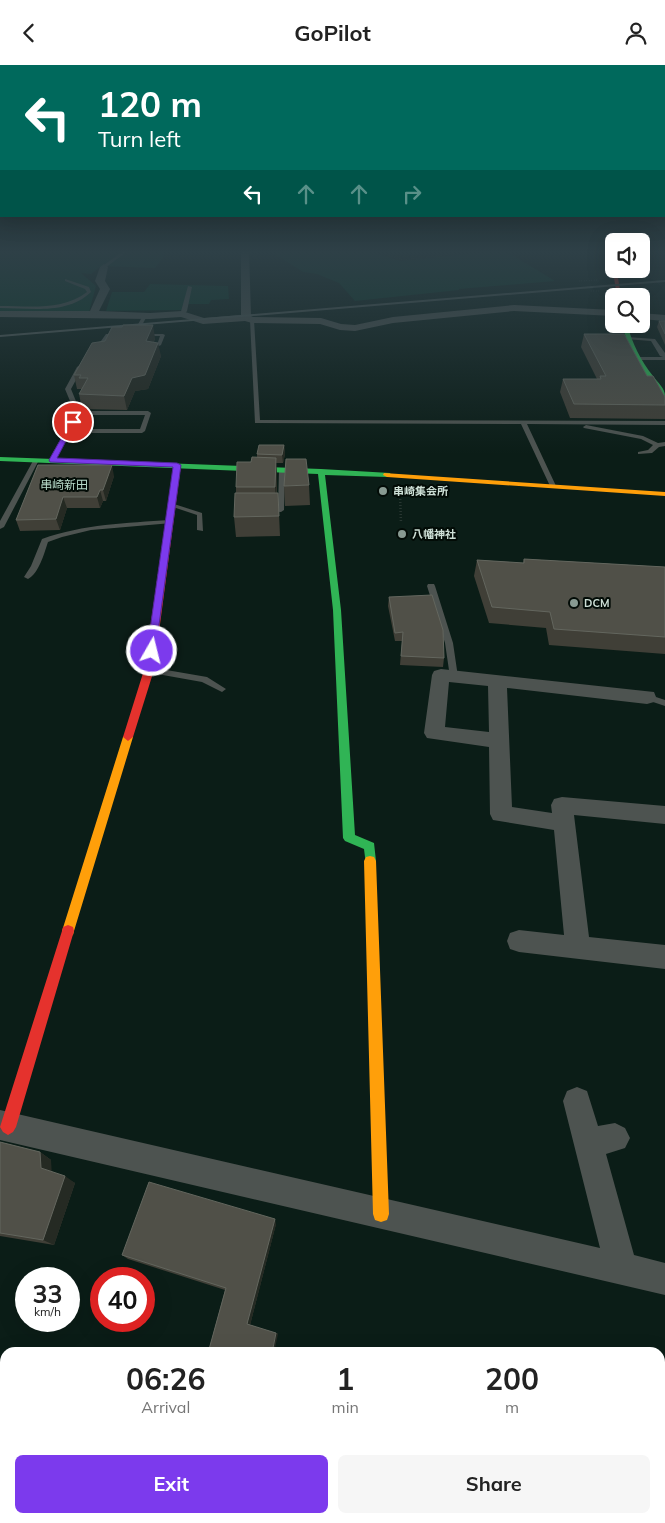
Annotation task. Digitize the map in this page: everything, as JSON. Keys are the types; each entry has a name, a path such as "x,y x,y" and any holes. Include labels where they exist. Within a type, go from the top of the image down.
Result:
{"main road":[{"path":"626,333 638,360 665,394"},
{"path":"0,459 398,475 479,483 665,494"},
{"path":"4,1126 150,670 177,465"},
{"path":"321,471 337,611 349,838 370,846 381,1215"}],"street":[{"path":"194,318 203,321 249,319 321,321 340,327 355,328 411,318"},
{"path":"499,741 434,733 441,675 656,700"},
{"path":"497,681 501,814 564,823"},
{"path":"578,947 562,805 665,815"},
{"path":"519,941 665,957"},
{"path":"577,1101 602,1140 621,1268"},
{"path":"4,1126 381,1215 665,1279"}],"lane":[{"path":"134,335 144,318"},
{"path":"249,319 258,422 665,423"},
{"path":"87,353 98,349 108,335 163,335 159,345"},
{"path":"627,338 653,340 665,357"},
{"path":"638,360 665,357"},
{"path":"638,360 665,362"},
{"path":"78,413 68,389 83,361"},
{"path":"68,431 142,431 148,413 78,413"},
{"path":"52,460 78,413"},
{"path":"523,423 553,486"},
{"path":"561,423 643,438 657,445 665,444"},
{"path":"640,453 650,452 657,445"},
{"path":"0,527 36,460"},
{"path":"256,510 281,509 282,469"},
{"path":"172,505 200,514 201,530"},
{"path":"28,577 35,566 45,541 60,535 106,526 170,522"},
{"path":"431,586 449,643 454,677"},
{"path":"150,670 204,679 222,689"}],"path":[{"path":"398,475 401,523"}],"building":[{"path":"659,321 665,321 665,334"},
{"path":"123,325 153,325 146,341 158,343 145,375 132,378 124,396 79,394 88,378 79,378 81,375 74,375 92,343 105,341 112,327 122,327"},
{"path":"584,334 624,334 647,376 653,376 665,397 665,405 574,404 563,379 601,379 600,376 606,376"},
{"path":"259,445 284,445 282,455 257,454"},
{"path":"252,457 276,458 275,487 236,487 237,462 251,462"},
{"path":"286,459 306,459 309,485 284,486"},
{"path":"38,465 112,465 103,490 100,490 97,497 63,497 56,519 16,520"},
{"path":"235,493 278,493 279,516 234,517"},
{"name":"DCM","path":"524,559 665,567 665,637 554,629 550,612 492,607 477,560 524,563"},
{"path":"432,595 443,630 444,658 401,656 403,632 395,633 389,597"},
{"path":"0,1142 40,1152 41,1168 65,1176 43,1240 0,1233"},
{"path":"149,1182 275,1219 247,1324 276,1333 273,1347 210,1347 226,1288 122,1255"}],"railway":[{"path":"0,336 217,318"}],"traffic: fast":[{"path":"627,333 640,362 665,394"},
{"path":"0,459 387,475"},
{"path":"321,471 337,610 349,838 370,846 370,861"}],"traffic: slow":[{"path":"387,475 665,494"},
{"path":"68,931 128,737"},
{"path":"370,861 381,1214"}],"traffic: jam":[{"path":"128,737 149,670 177,465"},
{"path":"8,1127 68,931"}],"place":[{"name":"串崎集会所","path":"383,491"},
{"name":"八幡神社","path":"402,534"},
{"name":"DCM","path":"574,603"}],"district":[{"name":"串崎新田","path":"64,484"}],"route":[{"path":"73,422 52,460 177,465 152,651"}]}
